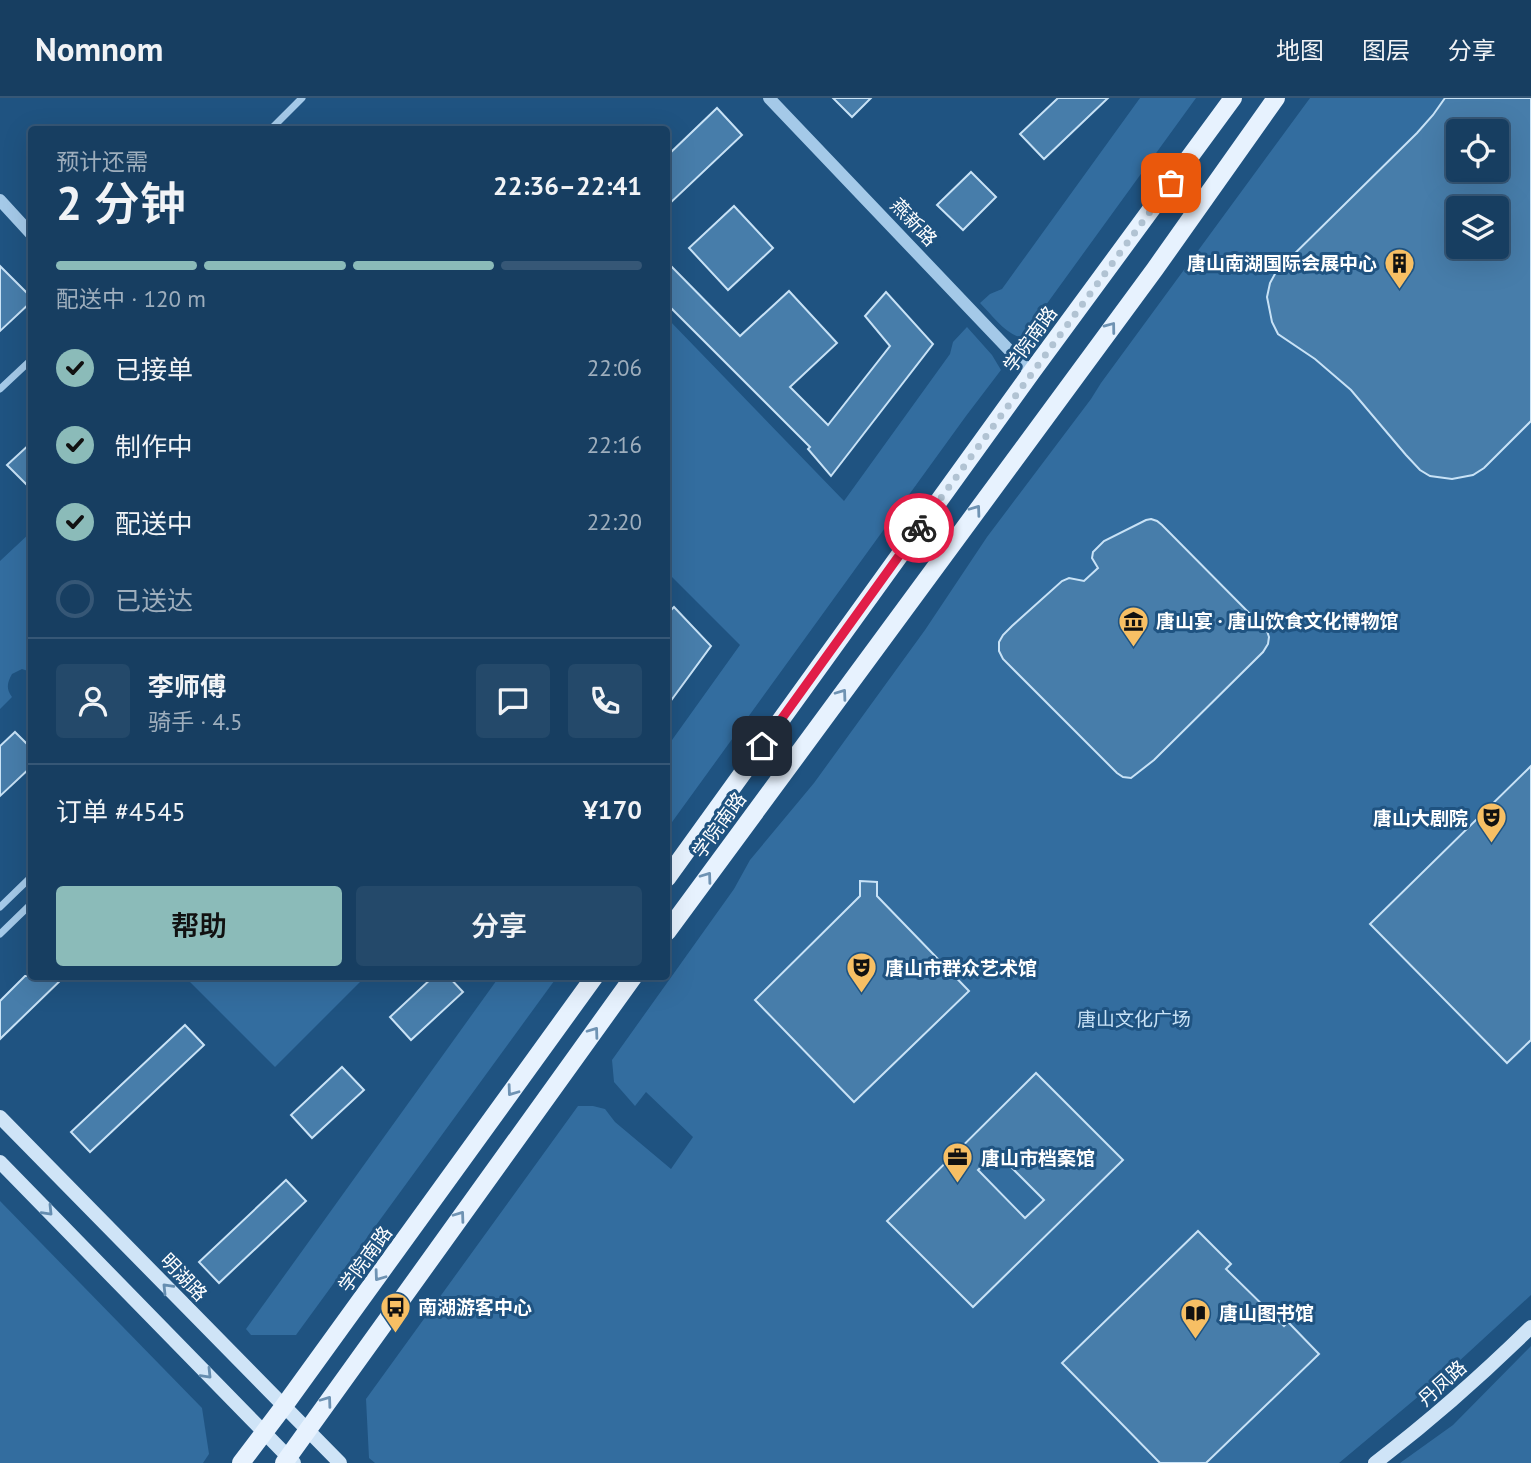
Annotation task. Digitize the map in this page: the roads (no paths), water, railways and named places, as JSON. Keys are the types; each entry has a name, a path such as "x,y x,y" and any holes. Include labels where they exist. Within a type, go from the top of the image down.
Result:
{"main road":[{"name":"学院南路","path":"670,874 1233,98"},
{"name":"学院南路","path":"670,928 1155,269 1276,98"},
{"name":"学院南路","path":"241,1463 592,980"},
{"path":"0,1162 289,1461 307,1429 631,980"},
{"name":"明湖路","path":"0,1117 340,1463"},
{"name":"丹凤路","path":"1376,1463 1413,1435 1497,1361 1531,1327"}],"street":[{"path":"274,126 302,98"},
{"name":"燕新路","path":"769,98 1031,373"},
{"path":"0,200 28,230"},
{"path":"0,389 28,363"},
{"path":"0,907 28,880"},
{"path":"0,934 28,907"}],"place":[{"name":"唐山南湖国际会展中心","path":"1400,290"},
{"name":"唐山宴 · 唐山饮食文化博物馆","path":"1133,648"},
{"name":"唐山大剧院","path":"1491,845"},
{"name":"唐山市群众艺术馆","path":"862,995"},
{"name":"唐山市档案馆","path":"958,1185"},
{"name":"南湖游客中心","path":"395,1334"},
{"name":"唐山图书馆","path":"1196,1340"}],"park label":[{"name":"唐山文化广场","path":"1134,1019"}]}
